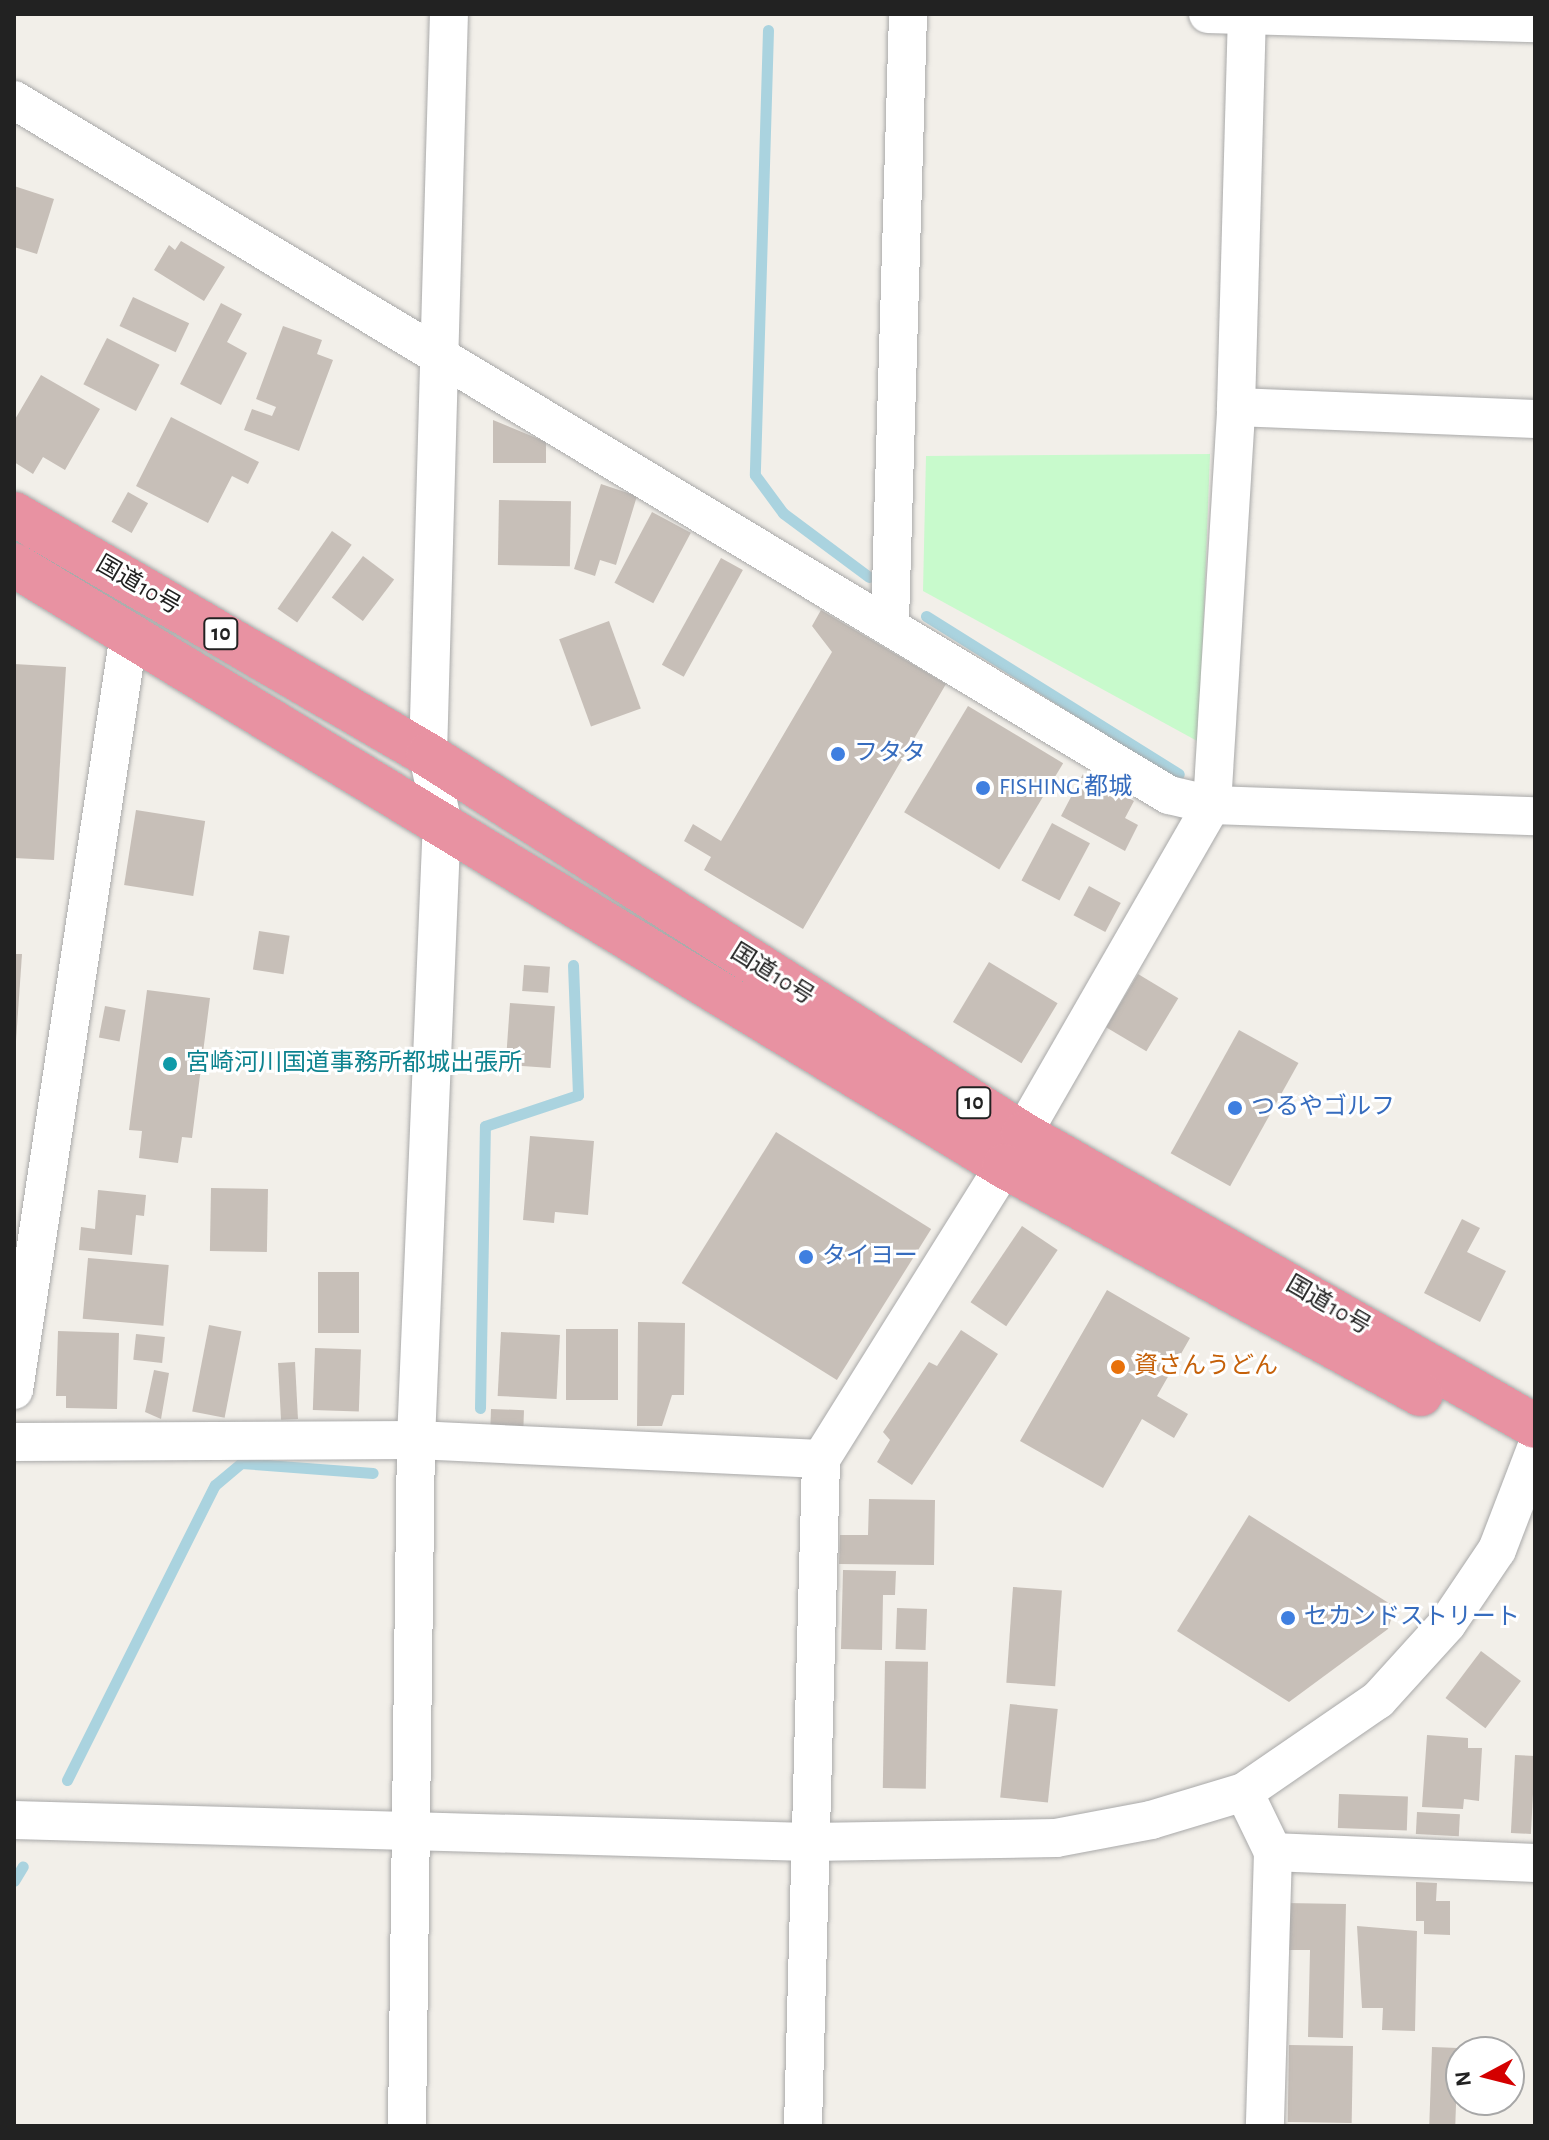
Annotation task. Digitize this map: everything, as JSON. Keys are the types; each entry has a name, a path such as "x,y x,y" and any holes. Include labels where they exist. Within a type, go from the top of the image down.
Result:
{"highway":[{"name":"国道10号","path":"14,514 428,755 1014,1150"},
{"name":"国道10号","path":"14,565 442,820 1535,1447"}],"street":[{"path":"407,2126 407,1826 416,1440 442,820 428,755 449,14"},
{"path":"890,621 908,14"},
{"path":"1208,14 1535,23"},
{"path":"803,2126 821,1459 1014,1150 1212,805 1236,407 1247,15"},
{"path":"14,100 890,621 1169,795 1212,805 1535,816"},
{"path":"1236,407 1535,419"},
{"path":"14,1390 27,1215 129,634"},
{"path":"14,1442 416,1440 821,1459"},
{"path":"14,1820 407,1826 809,1842 1056,1838 1244,1792 1378,1700 1447,1624 1497,1550 1535,1447"},
{"path":"1244,1792 1273,1852 1265,2126"},
{"path":"1273,1852 1535,1863"}],"green space":[{"path":"1210,454 1199,742 923,591 926,456"}],"building":[{"path":"14,186 54,199 37,254 14,247"},
{"path":"181,241 225,267 204,301 154,270 169,245 175,250"},
{"path":"133,297 189,323 176,352 119,326"},
{"path":"221,303 242,314 227,342 247,353 221,405 180,384"},
{"path":"283,326 322,340 317,354 333,360 299,451 244,430 252,409 272,416 276,407 256,399"},
{"path":"107,338 160,365 136,411 83,384"},
{"path":"41,375 100,409 65,470 43,457 33,474 14,462 14,421"},
{"path":"171,417 259,462 248,484 232,476 208,523 136,486"},
{"path":"493,420 546,442 546,463 493,463"},
{"path":"601,484 637,496 616,565 600,560 595,576 574,569"},
{"path":"128,492 148,503 132,533 112,522"},
{"path":"499,500 571,501 570,566 498,565"},
{"path":"652,512 691,533 653,603 614,583"},
{"path":"332,531 352,545 297,623 278,609"},
{"path":"363,556 394,579 363,621 332,598"},
{"path":"721,558 743,570 684,677 662,665"},
{"name":"フタタ","path":"821,610 946,684 803,929 704,870 711,857 684,841 693,824 721,841 832,652 812,626"},
{"path":"609,621 641,708 591,727 559,639"},
{"path":"14,664 66,667 54,860 14,858"},
{"name":"FISHING 都城","path":"968,706 1063,763 999,869 904,812"},
{"path":"1083,774 1134,801 1125,818 1138,825 1125,851 1061,816"},
{"path":"136,810 205,821 193,896 124,885"},
{"path":"1052,823 1090,843 1059,901 1021,880"},
{"path":"1089,886 1121,903 1105,932 1074,915"},
{"path":"259,931 290,936 284,974 253,970"},
{"path":"14,954 22,954 16,1041 14,1041"},
{"path":"989,962 1058,1003 1022,1063 953,1022"},
{"path":"524,965 550,967 548,993 522,991"},
{"path":"1138,974 1178,998 1146,1051 1106,1027"},
{"name":"宮崎河川国道事務所都城出張所","path":"147,990 210,998 192,1138 182,1137 178,1163 139,1158 142,1131 129,1130"},
{"path":"510,1003 555,1006 551,1068 506,1065"},
{"path":"105,1006 126,1010 120,1041 99,1037"},
{"name":"つるやゴルフ","path":"1239,1030 1298,1063 1230,1186 1171,1153"},
{"name":"タイヨー","path":"776,1132 931,1229 837,1380 682,1283"},
{"path":"530,1136 594,1141 588,1215 555,1212 554,1223 523,1220"},
{"path":"211,1188 268,1189 267,1252 210,1251"},
{"path":"98,1190 146,1195 144,1216 136,1215 132,1255 79,1250 81,1227 95,1229"},
{"path":"1462,1219 1480,1228 1467,1252 1506,1271 1480,1322 1424,1293"},
{"path":"1022,1226 1058,1250 1006,1326 971,1302"},
{"path":"88,1258 169,1265 163,1326 83,1319"},
{"path":"318,1272 359,1272 359,1333 318,1333"},
{"name":"資さんうどん","path":"1107,1290 1190,1338 1157,1396 1188,1414 1174,1438 1142,1419 1103,1488 1020,1441"},
{"path":"638,1322 685,1323 684,1395 672,1395 662,1426 637,1426"},
{"path":"209,1325 241,1331 225,1418 192,1411"},
{"path":"566,1329 618,1329 618,1400 566,1400"},
{"path":"961,1330 998,1354 912,1485 877,1462 890,1440 883,1432 929,1362 937,1366"},
{"path":"58,1331 119,1333 117,1409 66,1408 66,1396 56,1396"},
{"path":"501,1332 560,1335 557,1399 498,1396"},
{"path":"136,1334 165,1337 162,1363 133,1360"},
{"path":"315,1348 361,1350 359,1412 313,1410"},
{"path":"295,1362 298,1419 281,1420 278,1363"},
{"path":"154,1370 169,1373 161,1419 145,1412"},
{"path":"491,1409 524,1410 523,1427 490,1426"},
{"path":"869,1499 935,1500 934,1565 839,1564 840,1535 868,1535"},
{"name":"セカンドストリート","path":"1249,1515 1395,1607 1388,1629 1289,1702 1177,1631"},
{"path":"843,1570 896,1571 895,1595 883,1595 882,1650 841,1649"},
{"path":"1013,1587 1062,1590 1055,1686 1006,1683"},
{"path":"897,1608 927,1609 926,1650 896,1649"},
{"path":"1481,1651 1521,1681 1485,1728 1445,1698"},
{"path":"885,1661 928,1662 926,1789 883,1788"},
{"path":"1010,1704 1058,1709 1048,1803 1000,1797"},
{"path":"1427,1735 1468,1738 1468,1748 1482,1748 1479,1801 1464,1799 1463,1809 1422,1807"},
{"path":"1515,1755 1535,1756 1531,1834 1511,1833"},
{"path":"1339,1794 1408,1796 1407,1830 1338,1828"},
{"path":"1417,1812 1460,1814 1459,1836 1416,1834"},
{"path":"1416,1882 1437,1883 1436,1901 1450,1901 1450,1935 1424,1934 1424,1921 1416,1921"},
{"path":"1285,1903 1346,1904 1343,2038 1308,2037 1310,1950 1284,1950"},
{"path":"1357,1926 1417,1931 1415,2031 1382,2030 1383,2008 1362,2008"},
{"path":"1289,2045 1353,2046 1352,2123 1288,2122"},
{"path":"1432,2047 1445,2047 1445,2116 1456,2116 1455,2126 1429,2126"}],"waterway":[{"path":"768,30 755,475 783,513 869,577"},
{"path":"926,616 1179,774"},
{"path":"480,1408 485,1126 578,1095 573,965"},
{"path":"67,1780 215,1485 241,1463 373,1473"},
{"path":"14,1881 23,1866"}],"place":[{"name":"フタタ","path":"838,754"},
{"name":"FISHING 都城","path":"983,788"},
{"name":"宮崎河川国道事務所都城出張所","path":"170,1064"},
{"name":"つるやゴルフ","path":"1235,1108"},
{"name":"タイヨー","path":"806,1257"},
{"name":"資さんうどん","path":"1118,1367"},
{"name":"セカンドストリート","path":"1288,1618"}]}
